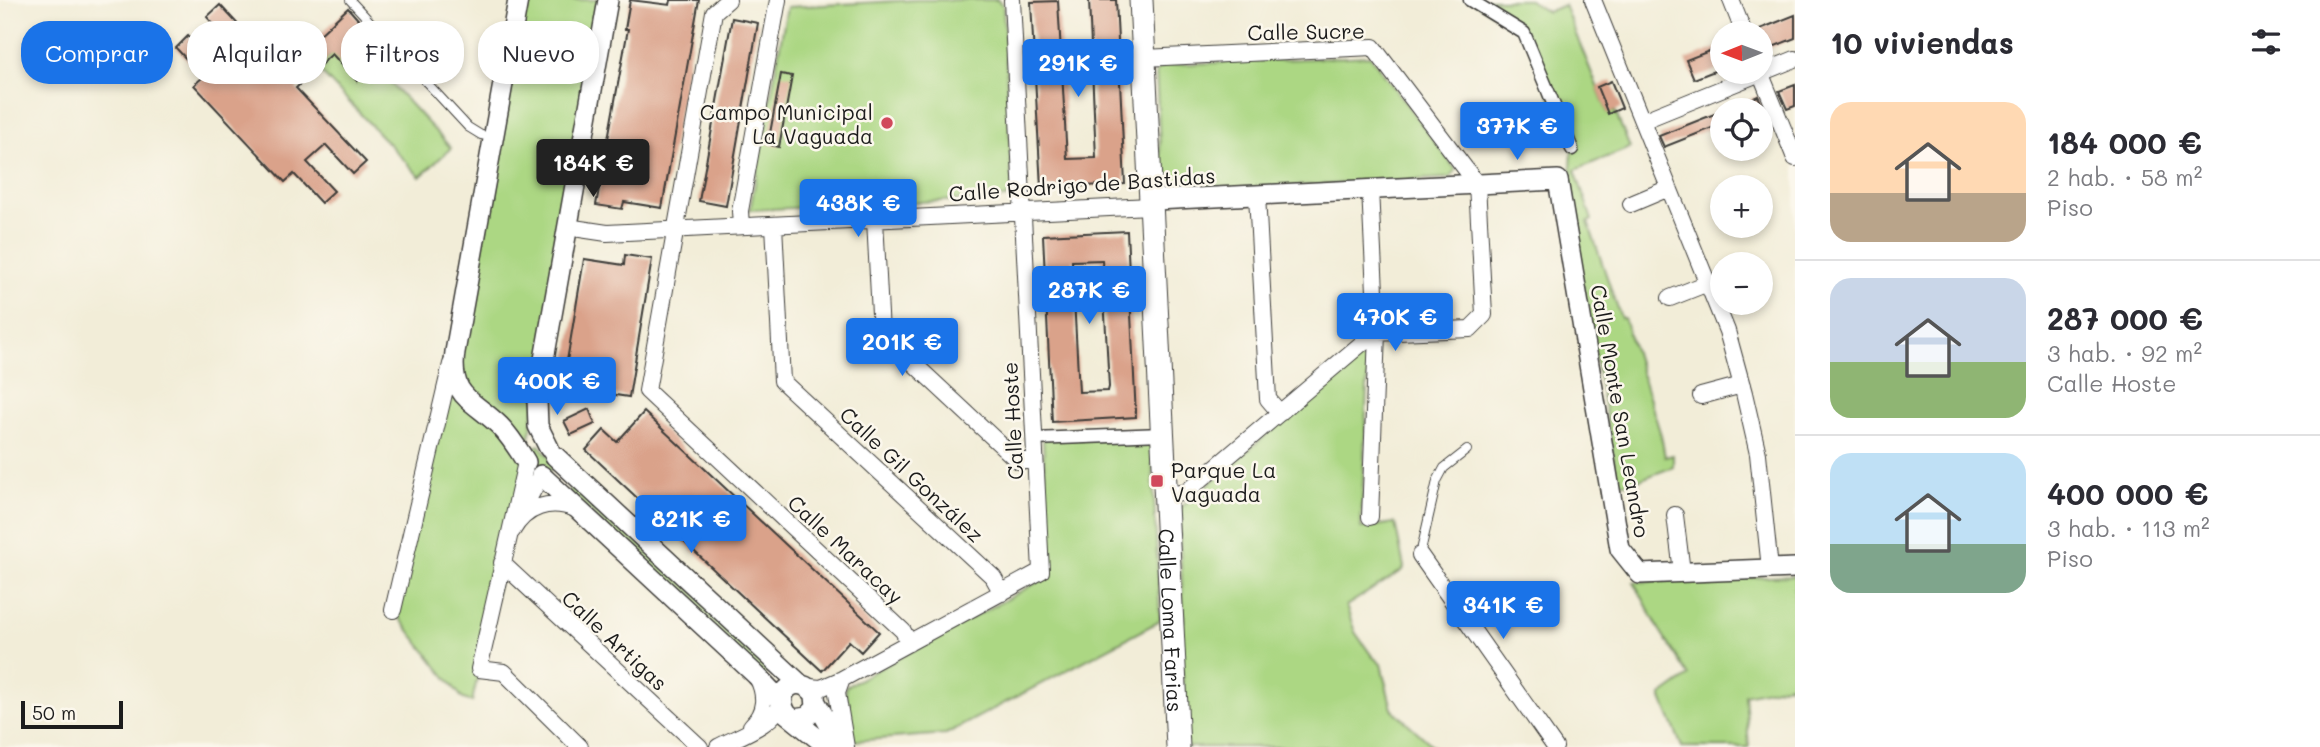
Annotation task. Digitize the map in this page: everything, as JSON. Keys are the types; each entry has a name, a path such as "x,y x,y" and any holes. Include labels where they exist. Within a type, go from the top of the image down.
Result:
{"main road":[{"name":"Calle Loma Farias","path":"1140,0 1178,747"}],"street":[{"path":"393,610 455,352 518,0"},
{"path":"608,0 537,399 538,426 552,452 809,692 840,746"},
{"name":"Calle Maracay","path":"728,0 713,12 647,391 903,631 909,643"},
{"path":"741,226 740,211 778,0"},
{"name":"Calle Hoste","path":"809,692 842,679 1041,571 1012,0"},
{"path":"1470,0 1524,33 1572,149"},
{"path":"1593,0 1727,331 1758,454 1770,569"},
{"path":"1731,0 1739,21"},
{"name":"Calle Sucre","path":"1144,58 1373,47 1477,184"},
{"path":"1773,67 1795,59"},
{"path":"1642,121 1731,84"},
{"path":"1765,84 1795,158"},
{"name":"Calle Rodrigo de Bastidas","path":"567,228 602,233 675,230 1150,206 1156,200 1558,180"},
{"name":"Calle Monte San Leandro","path":"1558,180 1620,550 1640,574 1795,568"},
{"path":"1165,495 1185,494 1374,334 1470,329 1484,315 1477,184"},
{"path":"1631,204 1669,188"},
{"path":"1370,189 1377,333 1370,517"},
{"path":"1257,195 1268,399 1280,413"},
{"path":"875,220 881,333 1017,461 1035,461"},
{"name":"Calle Gil González","path":"774,225 782,381 993,577 1002,593"},
{"path":"1670,298 1708,283"},
{"path":"455,352 453,373 459,388 468,400 506,433 530,471 541,475 756,675 782,702 786,714 840,746"},
{"path":"1701,396 1742,385"},
{"path":"1034,439 1162,435"},
{"path":"552,452 534,446 527,453 479,669 503,673 580,747"},
{"path":"508,539 541,475 553,468 552,452"},
{"path":"508,539 520,518 540,505 559,504 579,510"},
{"path":"1675,515 1682,572"},
{"path":"1420,555 1555,747"},
{"name":"Calle Artigas","path":"502,564 700,747"},
{"path":"741,735 755,723 762,710 763,694 756,675"},
{"path":"840,746 837,693 842,679"},
{"path":"718,747 768,720 777,712 785,691 792,685 809,692"},
{"path":"768,720 780,717 807,718 813,712 809,692"}],"lane":[{"path":"350,0 468,127 481,135 493,137"},
{"path":"1420,555 1437,481 1444,468 1467,450"}],"green space":[{"path":"518,0 608,0 599,50 599,21 514,21"},
{"name":"Campo Municipal La Vaguada","path":"917,0 997,0 1003,5 1012,190 1006,198 750,210 787,7"},
{"path":"1470,0 1529,0 1547,12 1564,5 1608,113 1615,111 1630,148 1575,170 1592,220 1588,222 1621,318 1624,318 1661,435 1665,457 1673,455 1673,467 1631,483 1618,483 1569,208 1572,149 1524,33"},
{"path":"332,54 341,56 341,84 392,84 451,148 420,177 327,79 327,59"},
{"path":"1370,56 1456,170 1450,178 1171,192 1162,184 1156,72 1163,65"},
{"path":"502,84 593,84 527,451 539,445 555,463 549,472 535,474 530,471 508,539 472,702 463,699 393,610 443,396"},
{"path":"1358,357 1368,362 1361,528 1395,523 1404,567 1346,606 1355,632 1381,664 1392,709 1434,747 1186,747 1180,622 1184,621 1178,510"},
{"path":"1151,435 1160,619 1158,622 946,734 853,741 845,687 1049,576 1043,439"},
{"path":"577,483 773,665 770,672 763,675 569,492"},
{"path":"1795,576 1795,684 1745,695 1749,747 1682,747 1661,696 1689,676 1659,629 1634,582"}],"building":[{"path":"630,0 670,5 671,0 699,0 662,208 624,202 622,209 596,205 628,29 625,29"},
{"path":"1089,0 1116,0 1125,184 1041,188 1031,2 1058,1 1067,159 1096,158"},
{"path":"220,5 235,21 211,21 207,17"},
{"path":"348,8 359,21 341,21 341,64 332,54 327,59 327,28"},
{"path":"1795,15 1795,38 1773,47 1773,24"},
{"path":"732,18 758,23 726,206 699,201"},
{"path":"187,37 187,60 176,48"},
{"path":"1710,51 1710,73 1694,79 1686,60"},
{"path":"781,74 792,76 779,147 768,144"},
{"path":"1611,81 1622,108 1608,114 1597,87"},
{"path":"300,84 296,88 366,162 353,174 326,145 307,162 334,191 321,203 294,174 285,182 194,85"},
{"path":"1795,85 1795,106 1787,109 1779,91"},
{"path":"1710,116 1710,129 1664,147 1659,136"},
{"path":"1127,231 1136,417 1052,422 1043,235","holes":["1102,260 1108,391 1079,392 1072,261"]},
{"path":"625,255 652,259 629,397 589,391 587,401 561,397 584,259 624,265"},
{"path":"589,409 595,424 571,435 564,421"},
{"path":"644,412 879,632 861,652 849,641 822,671 586,450 604,430 617,442"}],"place":[{"name":"Campo Municipal La Vaguada","path":"887,123"},
{"name":"Parque La Vaguada","path":"1157,481"}]}
